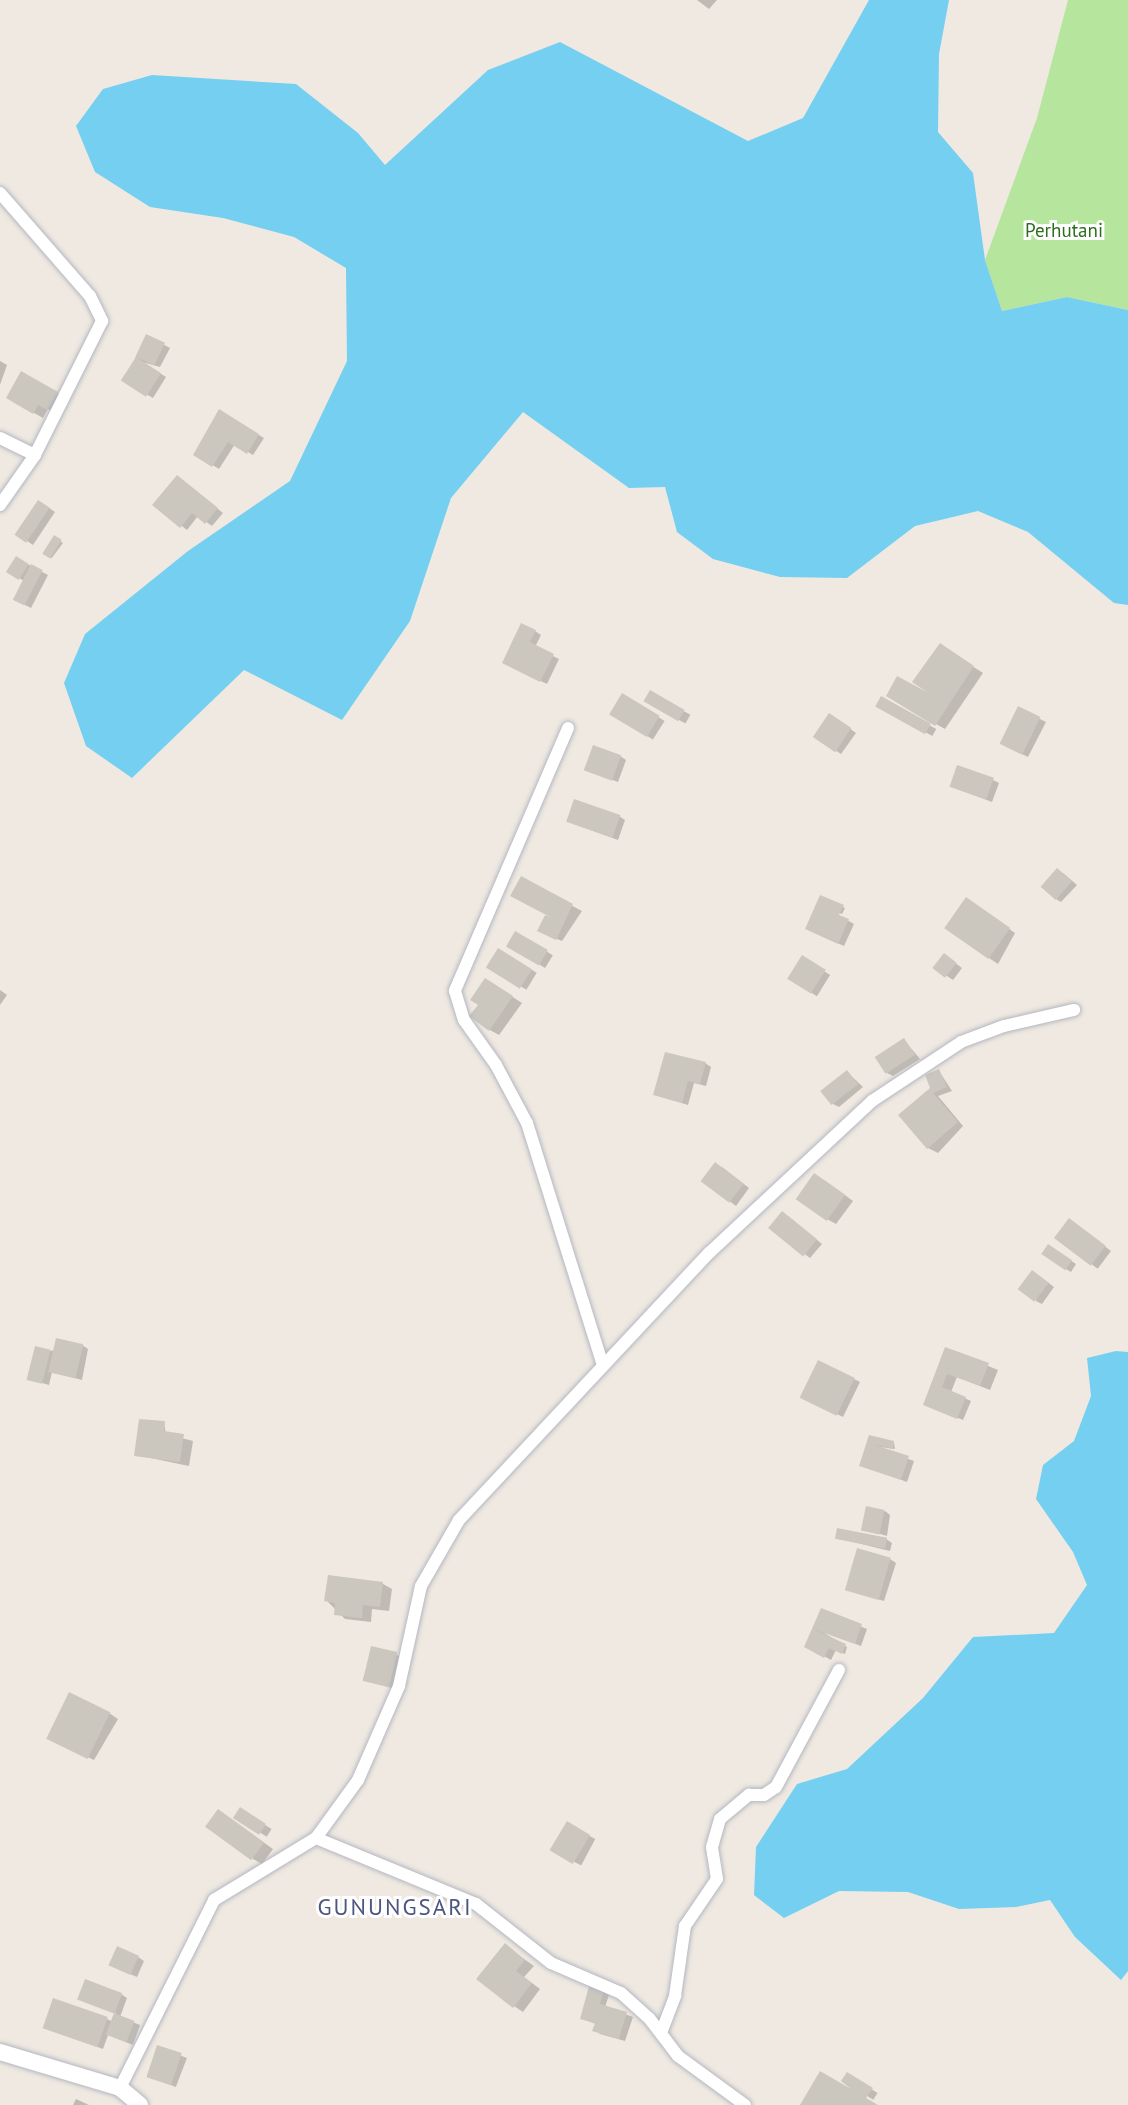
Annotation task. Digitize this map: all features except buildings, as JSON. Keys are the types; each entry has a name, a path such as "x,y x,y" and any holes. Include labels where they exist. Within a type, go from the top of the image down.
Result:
{"street":[{"path":"0,193 90,296 102,315 90,350 35,455 0,505"},
{"path":"0,438 35,455"},
{"path":"568,727 455,991 464,1020 496,1065 527,1123 602,1363"},
{"path":"120,2088 214,1900 316,1838 358,1780 379,1739 399,1686 421,1586 444,1539 602,1363 709,1253 872,1101 961,1042 1004,1026 1074,1010"},
{"path":"661,2033 675,1996 684,1927 717,1879 712,1847 720,1819 748,1796 764,1795 776,1787 839,1670"},
{"path":"316,1838 476,1904 551,1963 632,2000 697,2073 745,2105"},
{"path":"0,2052 120,2088 139,2105"}],"green space":[{"name":"Perhutani","path":"1068,0 1128,0 1128,310 1067,297 1002,311 985,260 1037,118"}],"water":[{"path":"869,0 949,0 939,54 938,132 973,173 985,260 1002,311 1067,297 1128,310 1128,605 1114,603 1028,532 978,511 915,526 847,578 780,577 713,559 677,532 665,487 629,488 523,412 451,498 410,621 342,720 244,670 132,778 86,746 64,683 85,634 188,551 290,481 347,361 346,268 294,237 223,218 150,207 95,172 76,126 103,89 152,75 296,84 358,133 385,165 488,70 560,42 748,141 803,118"},
{"path":"1116,1351 1128,1352 1128,1971 1121,1980 1075,1937 1050,1900 1016,1907 959,1909 908,1892 839,1891 784,1918 754,1895 756,1847 797,1784 847,1769 923,1698 973,1637 1054,1633 1087,1585 1073,1552 1036,1499 1043,1465 1074,1441 1091,1396 1087,1358"}],"district":[{"name":"GUNUNGSARI","path":"395,1907"}]}
